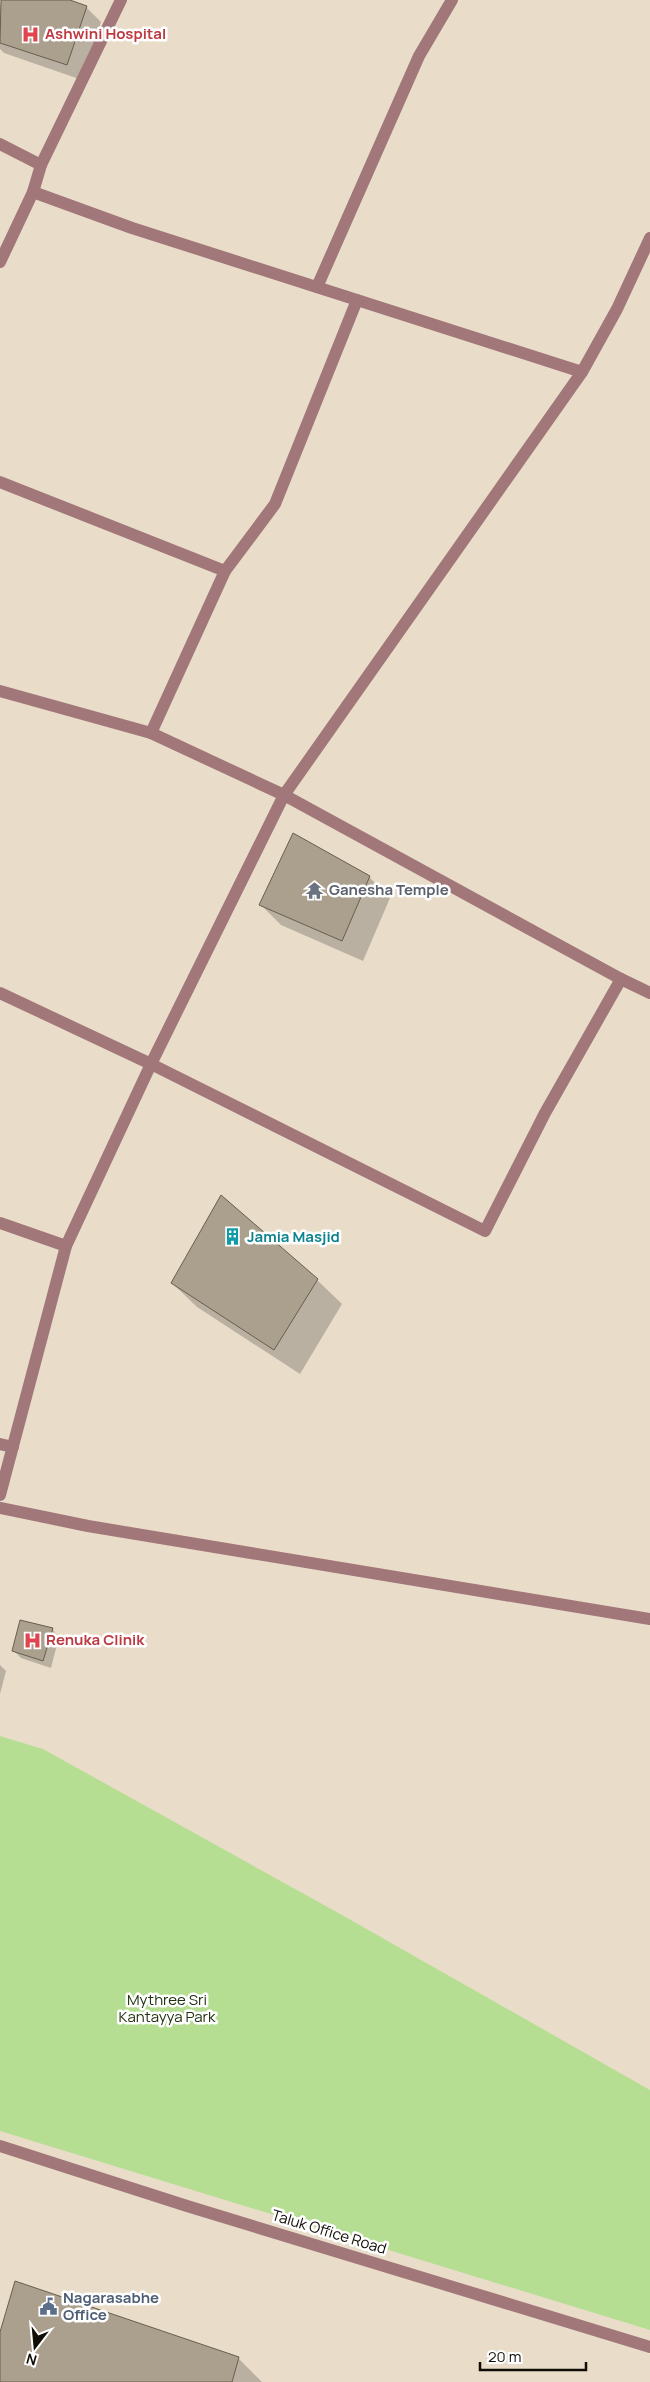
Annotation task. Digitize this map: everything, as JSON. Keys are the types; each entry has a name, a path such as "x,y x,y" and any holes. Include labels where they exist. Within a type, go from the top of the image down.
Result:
{"street":[{"path":"0,262 34,192 41,165 121,0"},
{"path":"317,287 419,56 452,0"},
{"path":"0,144 41,165"},
{"path":"34,192 132,228 582,372"},
{"path":"0,1495 6,1446 66,1246 151,1064 284,795 582,372 617,310 650,238"},
{"path":"151,733 225,571 275,504 357,300"},
{"path":"0,482 225,571"},
{"path":"0,691 151,733 284,795 650,993"},
{"path":"0,993 151,1064 485,1231 545,1113 621,979"},
{"path":"0,1222 66,1246"},
{"path":"0,1508 88,1526 650,1619"},
{"name":"Taluk Office Road","path":"0,2146 187,2206 650,2347"}],"green space":[{"name":"Mythree Sri Kantayya Park","path":"0,1736 43,1749 342,1915 650,2090 650,2330 0,2131"}],"building":[{"path":"1,0 70,0 87,6 67,65 0,43"},
{"name":"Ganesha Temple","path":"293,833 370,876 342,941 259,905"},
{"name":"Jamia Masjid","path":"221,1195 318,1279 274,1350 171,1283"},
{"name":"Renuka Clinik","path":"20,1620 53,1628 43,1661 12,1651"},
{"name":"Nagarasabhe Office","path":"15,2281 239,2357 232,2382 0,2382 0,2332"}],"place":[{"name":"Ashwini Hospital","path":"31,34"},
{"name":"Ganesha Temple","path":"315,890"},
{"name":"Jamia Masjid","path":"233,1237"},
{"name":"Renuka Clinik","path":"32,1640"},
{"name":"Nagarasabhe Office","path":"49,2307"}]}
